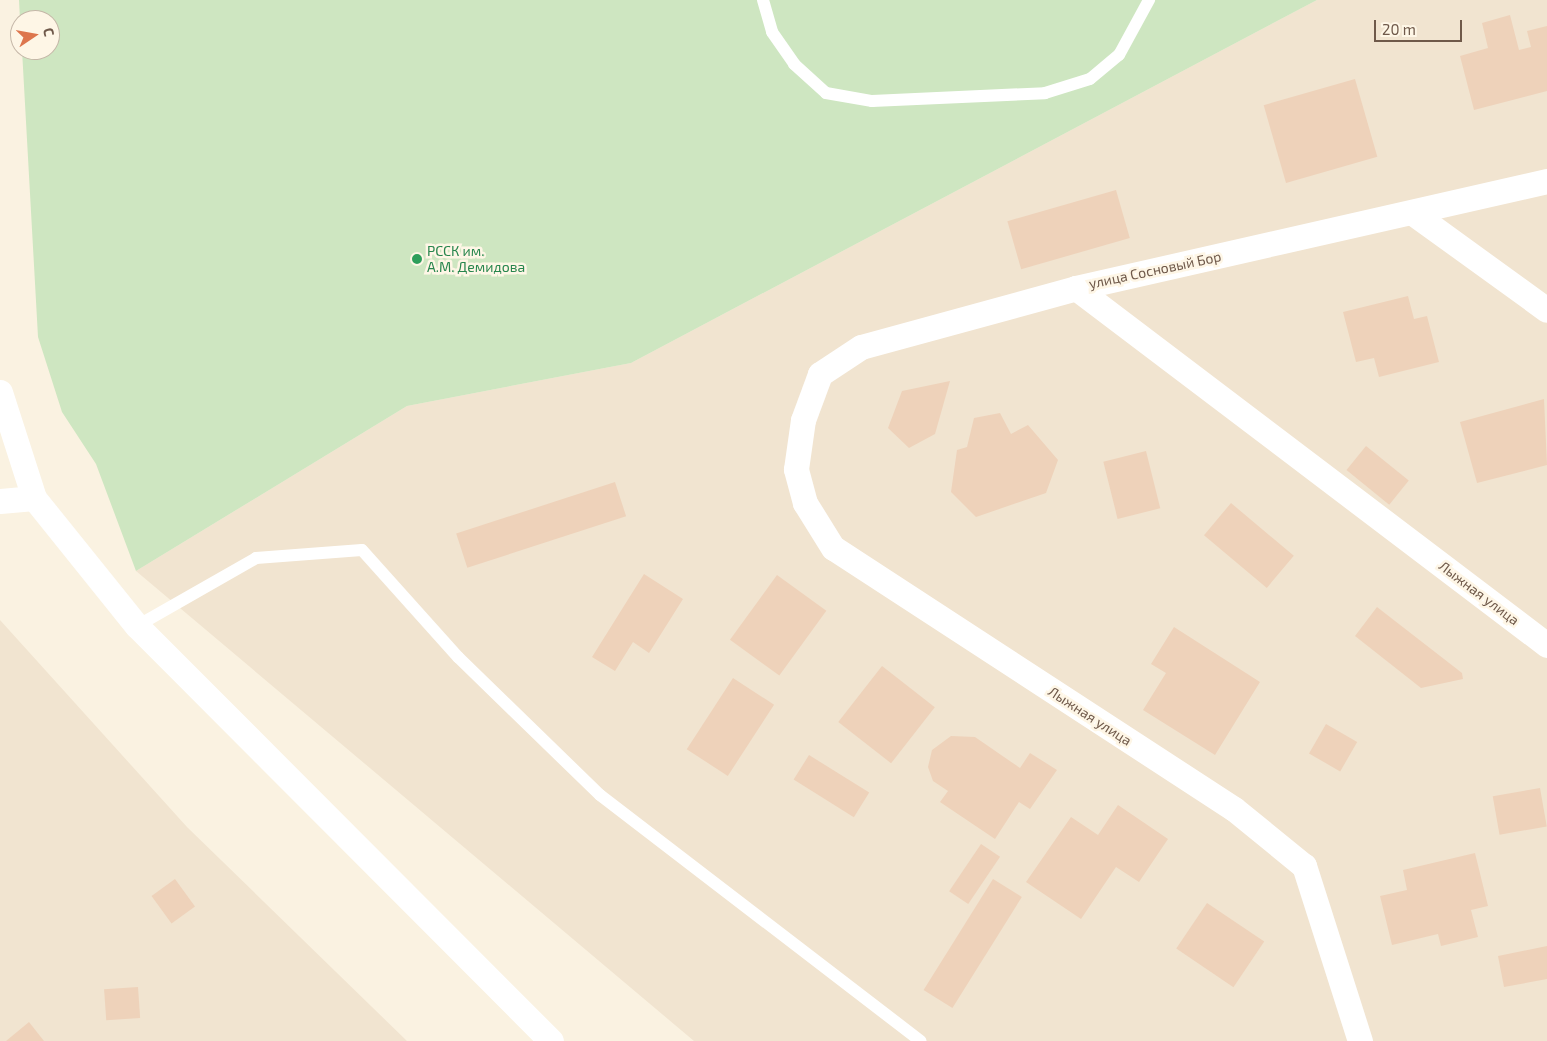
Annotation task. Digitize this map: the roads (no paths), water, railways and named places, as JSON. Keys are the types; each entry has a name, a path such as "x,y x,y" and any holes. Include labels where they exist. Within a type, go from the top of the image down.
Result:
{"street":[{"name":"улица Сосновый Бор","path":"803,420 820,374 861,347 1076,288 1414,213 1547,181"},
{"path":"1414,213 1547,310"},
{"name":"Лыжная улица","path":"1076,288 1547,645"},
{"path":"0,392 34,498 137,626 551,1041"},
{"name":"Лыжная улица","path":"803,420 796,469 804,503 833,548 1234,809 1304,866 1360,1041"},
{"path":"0,501 34,498"}],"lane":[{"path":"763,0 772,32 794,64 826,93 872,101 1045,93 1090,79 1119,55 1149,0"},
{"path":"137,626 256,558 362,550 458,657 600,795 921,1041"}],"place":[{"name":"РССК им. А.М. Демидова","path":"417,259"}]}
